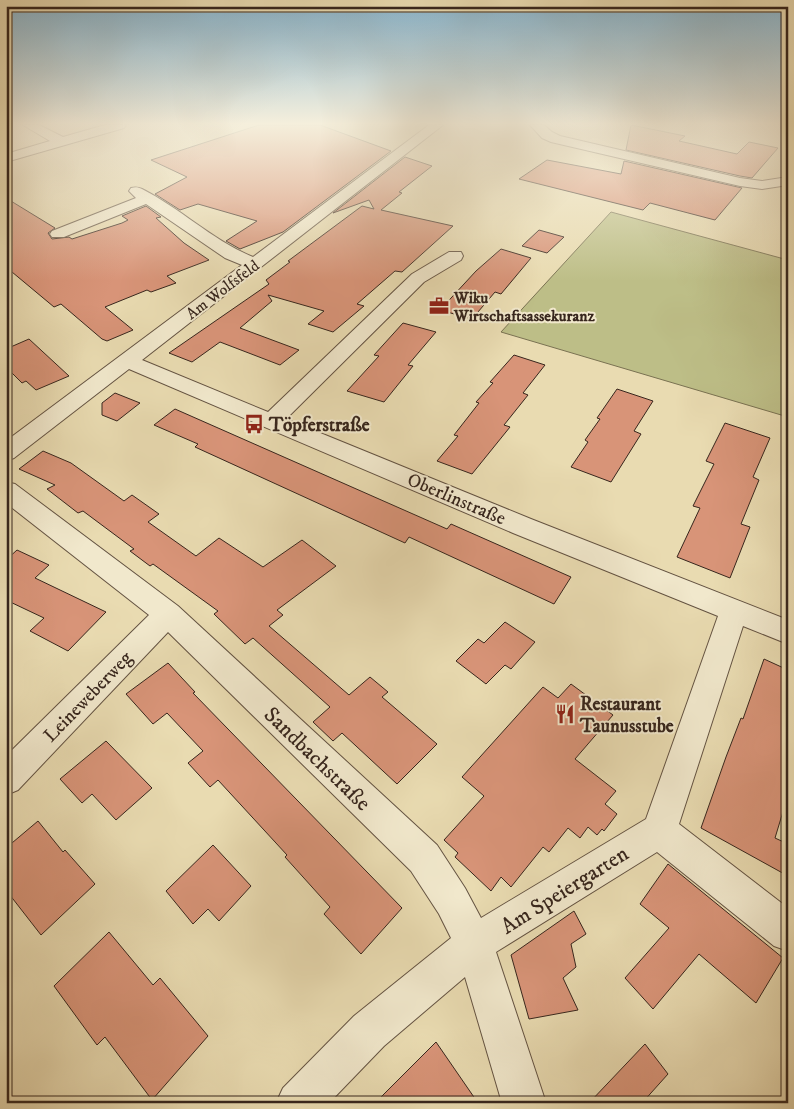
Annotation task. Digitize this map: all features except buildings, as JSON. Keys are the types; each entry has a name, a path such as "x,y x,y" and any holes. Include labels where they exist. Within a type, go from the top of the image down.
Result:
{"street":[{"name":"Am Wolfsfeld","path":"6,453 369,177"},
{"path":"718,177 762,185 788,182"},
{"path":"58,234 142,194 231,254 254,264"},
{"path":"272,420 418,278 455,256"},
{"name":"Oberlinstraße","path":"127,361 734,612 788,632"},
{"name":"Sandbachstraße","path":"6,490 168,614 424,858 452,901 474,944 524,1103"},
{"path":"734,612 659,831 788,932"},
{"name":"Leineweberweg","path":"6,779 168,614"},
{"name":"Am Speiergarten","path":"298,1103 369,1030 474,944 659,831"}],"green space":[{"path":"611,212 788,260 788,417 501,332"}],"place":[{"name":"Wiku Wirtschaftsassekuranz","path":"439,306"},
{"name":"Töpferstraße","path":"254,424"},
{"name":"Restaurant Taunusstube","path":"565,714"}]}
